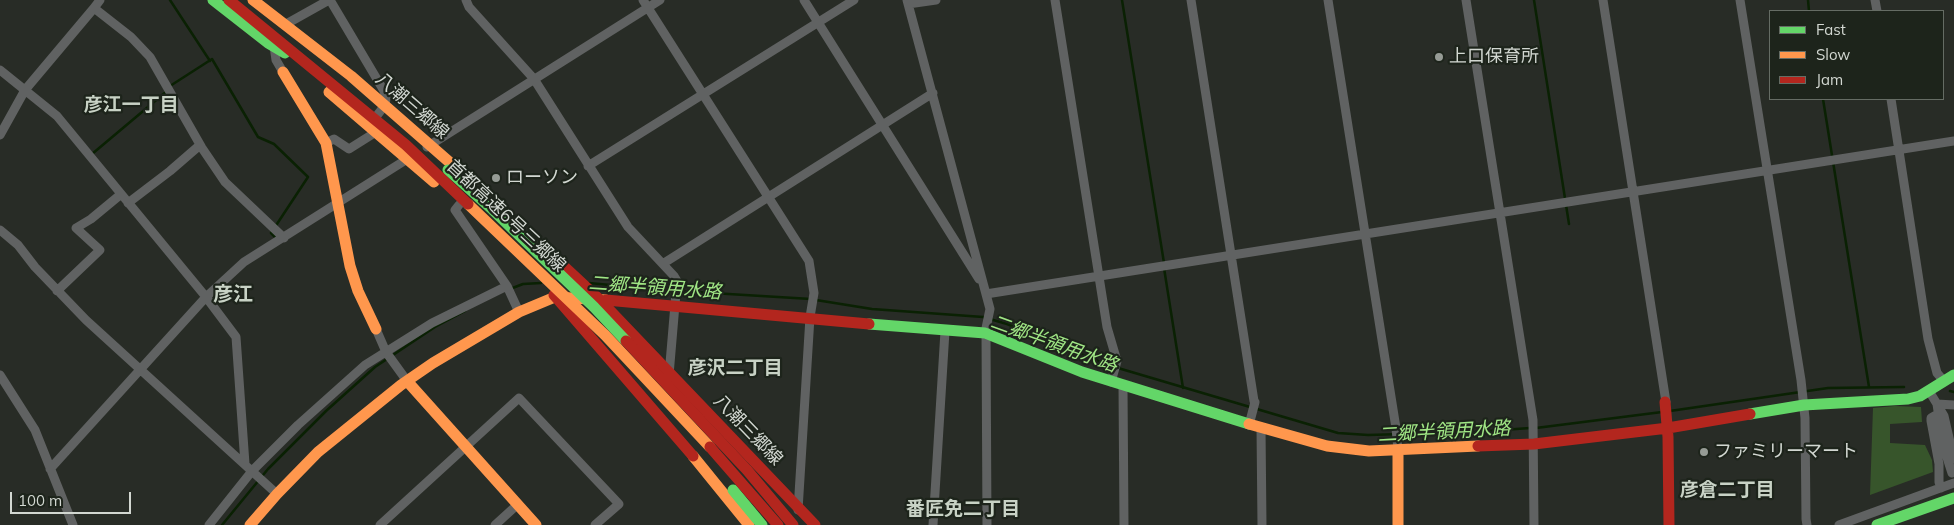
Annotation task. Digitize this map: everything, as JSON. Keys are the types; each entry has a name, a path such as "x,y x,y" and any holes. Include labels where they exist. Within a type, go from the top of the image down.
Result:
{"main road":[{"path":"213,0 287,55"},
{"path":"221,0 269,37 287,55 408,159 555,297 667,428 742,523 750,506 749,500 700,439 700,406"},
{"name":"首都高速6号三郷線","path":"229,0 406,145 488,222 605,335 710,447 778,525"},
{"name":"首都高速6号三郷線","path":"245,0 378,108 493,210 594,307 747,470 795,525"},
{"name":"八潮三郷線","path":"253,0 344,71 385,106 599,299 814,525"},
{"path":"261,0 288,23 310,46"},
{"path":"283,72 326,143 354,279 376,329"},
{"path":"250,525 273,490 347,427 407,381 517,306 555,297 810,317 945,332 985,333 1111,382 1249,425 1327,446 1369,451 1534,444 1668,428 1804,405 1895,401 1920,396 1954,374"},
{"path":"605,335 635,375 762,525"},
{"path":"407,381 536,525"},
{"path":"1666,402 1669,525"},
{"path":"1398,450 1398,525"},
{"path":"747,470 802,525"},
{"path":"1877,525 1954,498"},
{"path":"1894,525 1932,506"}],"street":[{"path":"0,135 25,90 100,0"},
{"path":"288,23 329,0 384,91 386,98 385,106 372,122 374,131 348,149 334,139 326,143"},
{"path":"466,0 469,7 534,79 628,227 664,263 677,282 669,373 667,428"},
{"path":"50,469 206,297 244,262 534,79 646,4 660,0"},
{"path":"804,0 986,292"},
{"path":"588,166 854,0"},
{"path":"936,0 907,2 933,93 990,312 985,333 987,525"},
{"path":"1055,0 1107,328 1117,361 1111,382"},
{"path":"1191,0 1230,256 1255,402 1249,425"},
{"path":"1328,0 1398,450"},
{"path":"1466,0 1533,420 1534,525"},
{"path":"1602,0 1666,402"},
{"path":"1740,0 1801,380 1804,405 1807,525"},
{"path":"646,4 810,261 814,295 810,317 798,507 795,525"},
{"path":"94,8 131,37 150,57 200,145 225,182 284,238"},
{"path":"274,46 276,60 283,72"},
{"path":"0,70 56,116 206,297 236,337 245,464"},
{"path":"664,263 933,93"},
{"path":"1891,100 1928,339 1937,373 1943,380"},
{"path":"986,292 1230,256 1954,141"},
{"path":"128,203 200,145"},
{"path":"477,187 479,197 470,207 460,206 455,210 506,286 517,306"},
{"path":"57,290 100,250 76,228 91,219 120,195"},
{"path":"0,230 18,245 86,320 273,490"},
{"path":"209,525 252,471 298,425 365,365 432,323 506,286"},
{"path":"376,329 386,352 407,381"},
{"path":"933,525 945,332"},
{"path":"0,375 35,430 73,525"},
{"path":"1123,386 1124,525"},
{"path":"1929,390 1938,409 1944,416 1954,459"},
{"path":"380,525 519,398 619,504 595,525"},
{"path":"1941,488 1939,482 1940,464 1930,421 1938,409 1954,405"},
{"path":"1938,409 1943,446 1952,472"},
{"path":"1261,428 1262,525"},
{"path":"1839,525 1954,483"},
{"path":"495,525 517,505"}],"green space":[{"path":"1895,406 1921,407 1922,422 1890,424 1890,443 1925,445 1932,460 1933,472 1870,495 1873,408"}],"waterway":[{"path":"170,0 210,61"},
{"path":"1122,0 1164,263"},
{"path":"1534,0 1569,224"},
{"path":"1808,0 1809,10"},
{"path":"170,86 212,59 258,137 274,144 308,177 271,233 276,238"},
{"path":"92,154 167,91"},
{"path":"1823,100 1869,387"},
{"path":"1164,268 1183,388"},
{"name":"二郷半領用水路","path":"510,289 523,284 541,283"},
{"name":"二郷半領用水路","path":"589,283 673,291"},
{"name":"二郷半領用水路","path":"679,291 811,299"},
{"name":"二郷半領用水路","path":"816,300 872,309 983,317 1007,324 1113,367"},
{"name":"二郷半領用水路","path":"222,525 268,469 326,411 375,367 435,327 465,311"},
{"name":"二郷半領用水路","path":"1118,368 1338,433 1368,435 1475,432 1530,428"},
{"name":"二郷半領用水路","path":"1670,411 1828,388 1904,387"},
{"name":"二郷半領用水路","path":"1950,391 1954,392"},
{"name":"二郷半領用水路","path":"1536,428 1662,412"}],"traffic: fast":[{"path":"213,0 268,43 285,53"},
{"path":"448,170 493,210 594,307 626,341"},
{"path":"869,324 985,333 1082,372 1249,424"},
{"path":"1750,414 1804,405 1908,399 1920,396 1954,375"},
{"path":"733,490 762,525"},
{"path":"1877,525 1954,498"}],"traffic: slow":[{"path":"253,0 351,76 463,174"},
{"path":"283,72 326,143 350,266 358,291 376,329"},
{"path":"329,92 434,182"},
{"path":"468,204 605,335 710,447"},
{"path":"250,525 318,452 401,385 433,363 519,312 555,297 606,300"},
{"path":"407,381 536,525"},
{"path":"1249,424 1327,446 1369,451 1478,446"},
{"path":"1398,450 1398,525"},
{"path":"693,456 749,525"}],"traffic: jam":[{"path":"229,0 406,145 468,204"},
{"path":"555,258 599,299 815,525"},
{"path":"554,295 693,456"},
{"path":"606,300 869,324"},
{"path":"626,341 747,470 793,525"},
{"path":"1665,402 1668,437 1669,525"},
{"path":"1478,446 1534,444 1668,428 1750,414"},
{"path":"710,447 778,525"}],"place":[{"name":"上口保育所","path":"1439,57"},
{"name":"ローソン","path":"496,178"},
{"name":"ファミリーマート","path":"1704,452"}],"district":[{"name":"彦江一丁目","path":"131,105"},
{"name":"彦江","path":"233,295"},
{"name":"彦沢二丁目","path":"735,368"},
{"name":"彦倉二丁目","path":"1727,490"},
{"name":"番匠免二丁目","path":"963,509"}]}
